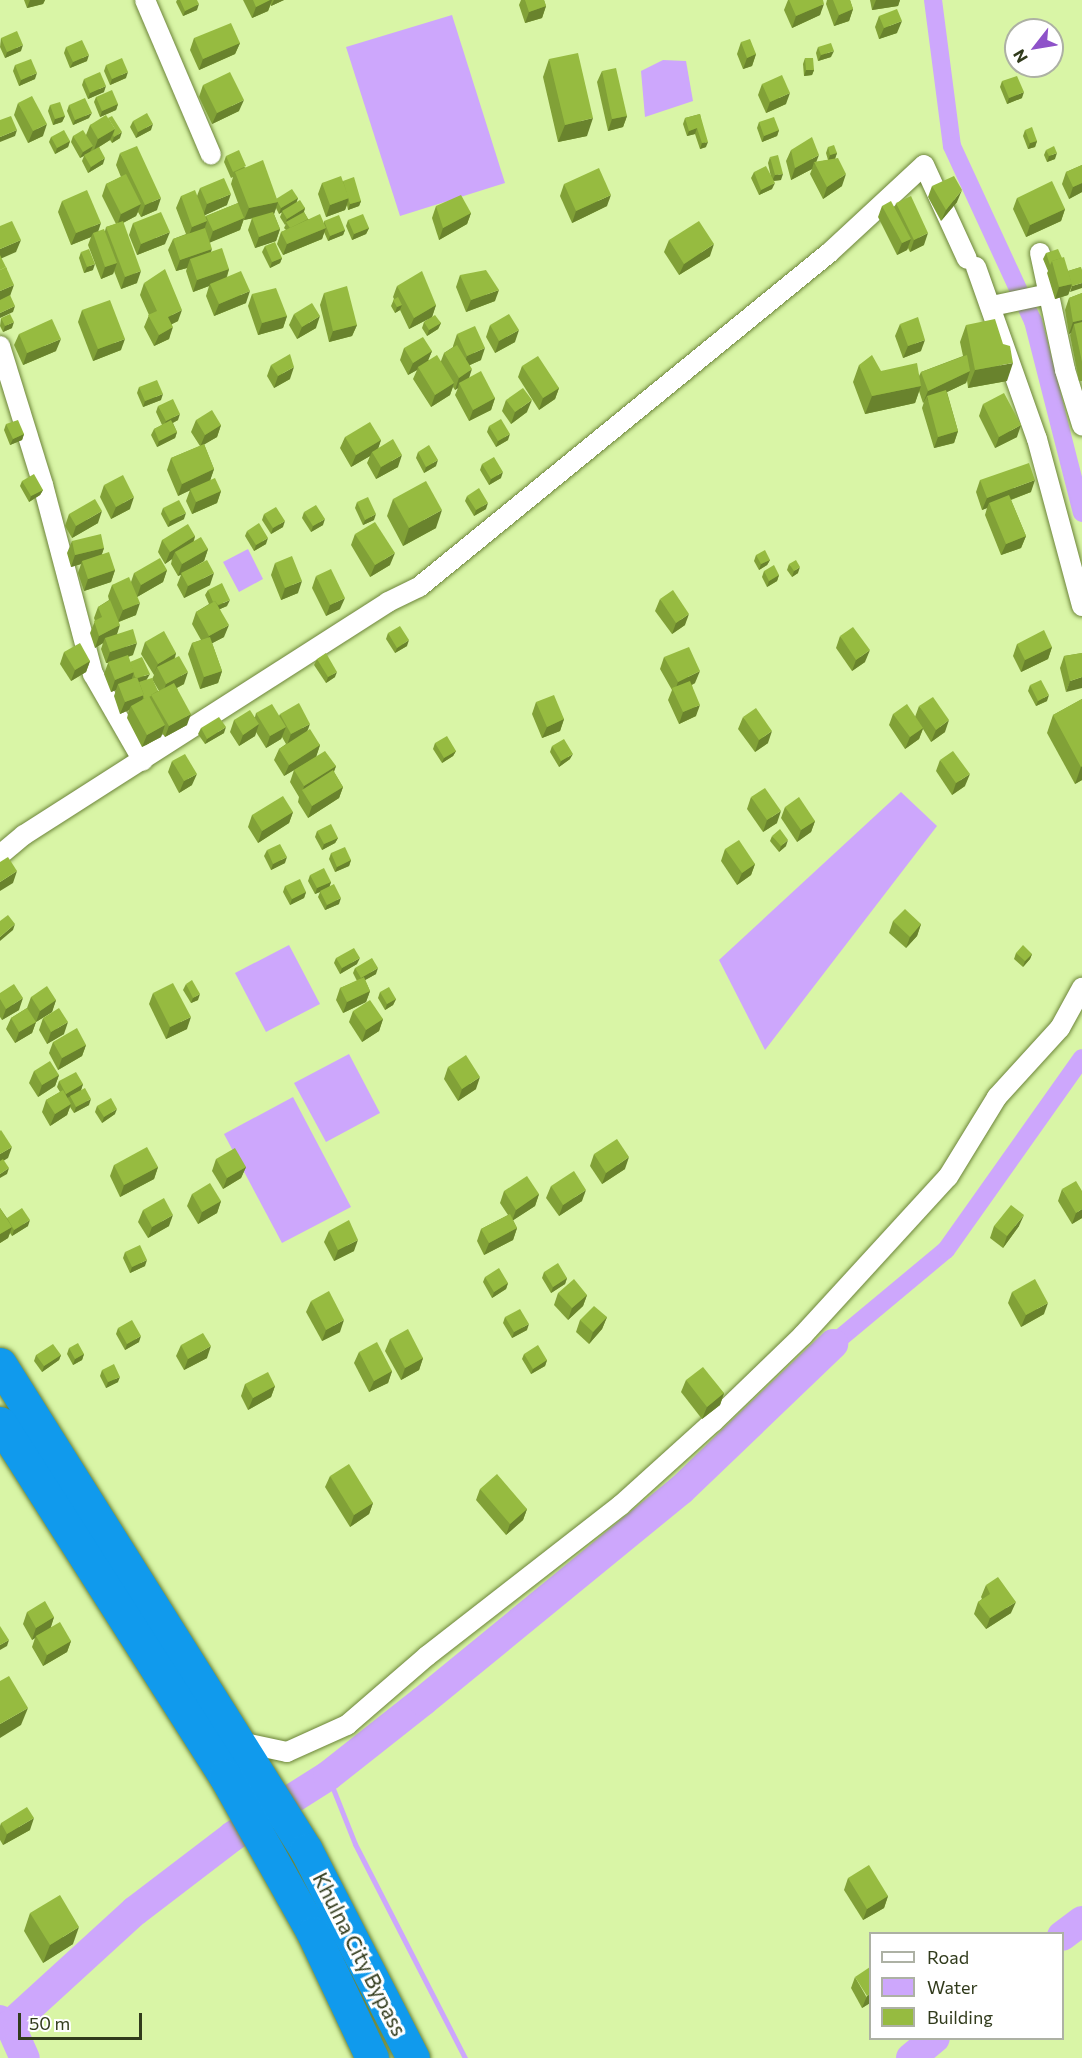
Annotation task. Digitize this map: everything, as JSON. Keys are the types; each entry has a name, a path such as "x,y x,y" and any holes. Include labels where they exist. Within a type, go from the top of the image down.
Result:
{"highway":[{"path":"0,1364 239,1760"},
{"path":"0,1423 239,1760"},
{"name":"Khulna City Bypass","path":"239,1760 306,1850 413,2058"},
{"name":"Khulna City Bypass","path":"239,1760 277,1866 372,2058"}],"street":[{"path":"146,0 212,154"},
{"path":"0,855 24,835 143,761 388,602 419,587 829,253 924,165 992,306 996,332 1037,439 1082,606"},
{"path":"1040,253 1065,370 1082,424"},
{"path":"992,306 1049,294"},
{"path":"0,346 43,484 93,674 143,761"},
{"path":"239,1760 287,1752 347,1725 504,1594 621,1505 713,1422 803,1335 948,1177 997,1097 1060,1028 1082,988"}],"water":[{"path":"452,15 505,183 400,216 346,47"},
{"path":"663,60 686,61 693,101 645,117 641,71"},
{"path":"248,549 263,579 239,592 223,562"},
{"path":"901,792 937,826 765,1050 719,960"},
{"path":"289,945 320,1004 266,1032 235,973"},
{"path":"349,1054 380,1113 326,1142 294,1083"},
{"path":"293,1097 351,1207 282,1243 224,1134"}],"building":[{"path":"180,0 197,0 199,4 185,11"},
{"path":"253,0 270,0 256,7"},
{"path":"525,0 544,0 546,6 529,12"},
{"path":"789,0 823,0 824,4 796,16"},
{"path":"833,0 850,0 853,9 839,15"},
{"path":"897,9 902,21 884,28 879,16"},
{"path":"231,23 240,43 203,59 194,38"},
{"path":"17,31 23,45 7,52 1,38"},
{"path":"750,39 756,54 747,58 741,42"},
{"path":"82,40 89,55 73,62 66,47"},
{"path":"831,43 834,51 821,55 818,47"},
{"path":"578,53 593,118 565,125 549,59"},
{"path":"122,58 128,72 112,79 106,65"},
{"path":"805,58 813,58 814,70 806,70"},
{"path":"31,59 37,73 21,80 15,65"},
{"path":"616,68 627,116 612,119 602,71"},
{"path":"100,72 106,86 90,93 84,79"},
{"path":"230,72 244,100 217,113 203,85"},
{"path":"782,75 790,93 770,102 762,84"},
{"path":"1018,78 1024,92 1009,98 1002,81"},
{"path":"112,90 118,104 102,111 96,97"},
{"path":"32,96 47,124 33,131 18,103"},
{"path":"85,98 92,113 75,120 69,105"},
{"path":"60,102 65,116 55,119 50,105"},
{"path":"147,113 153,124 138,132 133,121"},
{"path":"700,114 708,142 702,143 697,128 689,131 685,118"},
{"path":"106,115 115,129 98,139 90,125"},
{"path":"11,116 17,130 0,137 0,120"},
{"path":"112,116 122,132 114,137 115,129 108,118"},
{"path":"774,117 779,130 764,136 759,122"},
{"path":"1032,127 1037,141 1030,143 1025,130"},
{"path":"64,130 70,141 57,148 51,137"},
{"path":"83,130 93,146 83,152 73,136"},
{"path":"812,137 819,155 795,168 791,150"},
{"path":"834,145 837,153 830,155 828,147"},
{"path":"137,146 161,198 145,205 120,153"},
{"path":"1054,146 1057,153 1049,156 1046,150"},
{"path":"99,147 105,158 91,167 84,155"},
{"path":"239,150 246,166 233,172 226,156"},
{"path":"778,155 783,174 775,175 770,157"},
{"path":"838,158 846,174 827,187 814,162"},
{"path":"263,160 278,202 249,208 235,172"},
{"path":"1082,165 1082,183 1073,187 1066,172"},
{"path":"766,166 775,183 761,190 754,172"},
{"path":"599,168 611,195 576,211 564,184"},
{"path":"126,174 141,204 121,214 106,184"},
{"path":"341,176 349,198 330,205 322,183"},
{"path":"954,176 962,190 946,210 932,186"},
{"path":"354,177 361,201 350,204 343,181"},
{"path":"224,178 231,194 207,204 200,188"},
{"path":"1052,181 1065,209 1030,225 1017,198"},
{"path":"292,189 298,198 281,208 276,199"},
{"path":"87,190 101,223 76,233 62,201"},
{"path":"195,190 207,221 192,227 181,196"},
{"path":"461,195 471,213 443,228 436,206"},
{"path":"911,196 928,233 914,240 896,203"},
{"path":"300,200 305,208 287,219 282,211"},
{"path":"891,201 911,239 902,243 882,206"},
{"path":"238,203 244,218 213,231 206,216"},
{"path":"161,212 170,232 141,244 133,223"},
{"path":"273,212 280,229 259,237 252,218"},
{"path":"304,212 308,219 290,228 286,222"},
{"path":"320,214 326,228 287,244 281,232"},
{"path":"363,214 369,228 354,234 348,220"},
{"path":"339,215 345,230 330,236 324,221"},
{"path":"12,221 21,240 0,249 0,226"},
{"path":"123,221 141,271 125,277 106,227"},
{"path":"699,221 714,244 684,264 669,240"},
{"path":"205,228 212,249 180,260 173,239"},
{"path":"104,229 117,263 105,267 93,233"},
{"path":"275,242 282,258 272,262 265,246"},
{"path":"222,248 229,269 197,280 190,259"},
{"path":"89,249 95,264 87,267 81,252"},
{"path":"1058,249 1062,258 1052,261 1050,265 1046,253"},
{"path":"0,255 6,267 0,270"},
{"path":"1064,257 1072,284 1059,287 1052,261"},
{"path":"6,267 14,285 0,291 0,270"},
{"path":"1081,267 1082,283 1072,286 1068,271"},
{"path":"165,269 182,310 168,317 173,327 159,335 148,315 157,311 144,283"},
{"path":"486,270 499,290 471,300 460,275"},
{"path":"241,271 250,291 219,304 210,284"},
{"path":"422,271 436,305 414,318 397,286"},
{"path":"347,286 357,325 333,331 324,293"},
{"path":"276,288 287,316 262,323 252,294"},
{"path":"1082,293 1082,320 1073,322 1069,298"},
{"path":"10,295 15,306 0,313 0,300"},
{"path":"398,297 402,305 397,307 393,300"},
{"path":"110,300 125,339 98,349 82,310"},
{"path":"312,303 320,316 302,327 294,314"},
{"path":"10,314 14,322 5,326 1,318"},
{"path":"509,314 519,330 499,341 490,325"},
{"path":"435,315 441,323 429,330 424,322"},
{"path":"918,317 925,340 908,346 900,324"},
{"path":"52,319 61,339 27,353 19,334"},
{"path":"995,319 1003,344 1010,346 1013,363 975,370 966,325"},
{"path":"1082,322 1082,362 1074,324"},
{"path":"475,326 485,348 467,356 457,334"},
{"path":"423,337 432,351 413,363 404,348"},
{"path":"457,345 472,369 459,378 444,353"},
{"path":"290,354 294,367 278,376 271,365"},
{"path":"437,355 454,383 435,395 418,367"},
{"path":"872,355 881,371 917,363 921,386 872,396 859,365"},
{"path":"967,355 970,371 928,391 921,372"},
{"path":"538,356 559,388 543,398 522,366"},
{"path":"481,371 495,398 473,410 459,383"},
{"path":"157,380 163,394 145,401 139,387"},
{"path":"523,388 532,400 515,412 506,400"},
{"path":"946,390 958,431 938,437 927,396"},
{"path":"1004,393 1021,425 999,437 983,404"},
{"path":"173,399 180,414 166,421 158,406"},
{"path":"212,410 221,425 205,435 196,420"},
{"path":"501,419 510,434 498,441 489,426"},
{"path":"18,420 24,434 13,439 6,424"},
{"path":"171,420 177,432 159,441 154,429"},
{"path":"370,422 381,440 356,455 345,437"},
{"path":"393,439 402,455 381,467 372,452"},
{"path":"204,444 214,469 182,484 171,458"},
{"path":"429,445 438,460 426,467 418,452"},
{"path":"494,457 503,472 491,479 482,464"},
{"path":"1029,463 1035,480 987,498 980,480"},
{"path":"34,474 43,490 31,496 22,481"},
{"path":"123,475 134,497 116,507 104,485"},
{"path":"215,478 221,491 196,502 190,489"},
{"path":"426,481 442,510 409,528 393,499"},
{"path":"479,488 488,503 476,510 467,496"},
{"path":"1009,495 1026,536 1006,544 989,503"},
{"path":"368,497 376,514 365,520 357,502"},
{"path":"95,499 102,511 76,526 69,514"},
{"path":"179,500 186,513 170,521 163,508"},
{"path":"316,505 325,519 313,526 304,512"},
{"path":"276,507 285,521 273,528 264,514"},
{"path":"375,522 395,553 375,565 355,534"},
{"path":"259,523 268,538 256,545 247,531"},
{"path":"188,524 195,536 170,552 162,540"},
{"path":"101,534 104,548 75,555 72,541"},
{"path":"201,537 208,549 182,564 175,552"},
{"path":"765,550 770,560 761,564 756,555"},
{"path":"109,552 115,570 88,579 82,561"},
{"path":"292,556 302,581 285,588 275,563"},
{"path":"160,558 167,570 141,585 134,573"},
{"path":"207,560 214,573 188,586 181,573"},
{"path":"796,560 800,567 794,571 789,564"},
{"path":"774,565 779,575 769,581 764,571"},
{"path":"331,569 345,598 330,605 316,576"},
{"path":"129,577 140,603 123,610 112,585"},
{"path":"222,583 230,600 218,605 215,601 213,602 208,590"},
{"path":"673,590 689,614 676,623 660,599"},
{"path":"110,600 120,625 99,636 94,621 102,617 98,607"},
{"path":"215,601 229,625 209,636 196,612"},
{"path":"400,626 409,640 397,648 388,633"},
{"path":"853,627 870,650 856,660 840,636"},
{"path":"133,629 137,643 110,652 105,638"},
{"path":"1044,630 1052,647 1025,660 1017,644"},
{"path":"164,631 176,653 158,664 145,642"},
{"path":"210,637 222,671 204,677 192,643"},
{"path":"80,643 90,661 75,670 64,652"},
{"path":"689,647 700,671 678,682 664,657"},
{"path":"326,653 337,672 328,677 317,659"},
{"path":"1082,653 1082,677 1070,681 1064,656"},
{"path":"128,655 134,672 115,680 108,662"},
{"path":"179,656 188,672 166,684 157,667"},
{"path":"142,657 150,674 137,678 130,662"},
{"path":"137,677 144,695 125,702 118,684"},
{"path":"152,678 158,691 144,699 139,682"},
{"path":"1041,680 1049,695 1038,701 1030,685"},
{"path":"690,681 700,705 683,712 672,688"},
{"path":"174,683 191,714 169,726 151,695"},
{"path":"554,695 564,719 547,727 536,702"},
{"path":"149,696 165,725 147,735 131,706"},
{"path":"933,697 949,720 936,730 919,706"},
{"path":"1082,699 1082,766 1081,767 1053,715"},
{"path":"299,703 310,724 291,734 280,714"},
{"path":"272,704 286,727 270,736 256,713"},
{"path":"907,704 923,728 910,737 893,714"},
{"path":"756,708 772,731 759,740 743,717"},
{"path":"250,710 259,724 243,735 234,720"},
{"path":"219,717 226,727 207,739 201,728"},
{"path":"310,729 320,745 289,765 279,749"},
{"path":"447,736 456,751 444,758 435,743"},
{"path":"564,739 573,754 561,761 552,746"},
{"path":"325,751 336,766 304,786 294,770"},
{"path":"953,751 970,774 956,783 940,760"},
{"path":"185,754 197,774 184,781 172,761"},
{"path":"333,770 343,787 312,806 302,790"},
{"path":"765,788 781,811 767,820 751,797"},
{"path":"283,796 293,812 262,831 252,815"},
{"path":"799,797 815,821 801,830 785,807"},
{"path":"331,824 338,838 324,844 317,831"},
{"path":"780,829 788,840 781,846 772,836"},
{"path":"739,840 755,864 742,873 725,849"},
{"path":"280,844 287,857 273,864 267,850"},
{"path":"345,847 351,860 337,867 331,853"},
{"path":"8,857 17,871 0,882 0,862"},
{"path":"324,868 331,882 317,888 310,875"},
{"path":"300,879 306,892 292,899 285,886"},
{"path":"334,884 341,898 327,905 320,891"},
{"path":"905,909 921,924 910,937 893,921"},
{"path":"8,915 15,924 0,937 0,921"},
{"path":"1023,945 1032,954 1025,961 1016,953"},
{"path":"354,948 360,958 342,968 336,958"},
{"path":"372,958 378,968 361,978 355,968"},
{"path":"364,977 370,991 347,1002 340,988"},
{"path":"192,980 200,994 193,998 186,984"},
{"path":"173,983 191,1017 170,1027 153,993"},
{"path":"14,984 23,998 6,1009 0,999 0,993"},
{"path":"47,986 56,1000 40,1011 31,997"},
{"path":"389,987 396,999 387,1004 380,992"},
{"path":"370,1000 383,1019 366,1030 353,1011"},
{"path":"27,1008 36,1022 19,1032 11,1018"},
{"path":"59,1008 68,1022 51,1032 43,1018"},
{"path":"77,1028 86,1045 62,1058 53,1042"},
{"path":"466,1055 480,1077 462,1089 448,1067"},
{"path":"50,1061 59,1075 42,1085 34,1071"},
{"path":"76,1072 83,1084 66,1094 59,1081"},
{"path":"85,1088 91,1099 76,1107 70,1096"},
{"path":"63,1090 71,1104 55,1114 46,1100"},
{"path":"111,1098 117,1109 104,1117 97,1106"},
{"path":"0,1131 12,1147 0,1154"},
{"path":"617,1139 629,1157 606,1173 594,1154"},
{"path":"147,1147 158,1167 124,1185 114,1165"},
{"path":"235,1148 246,1167 227,1178 216,1159"},
{"path":"3,1159 9,1168 0,1174 0,1161"},
{"path":"574,1171 586,1190 563,1205 551,1186"},
{"path":"527,1176 539,1194 516,1210 504,1191"},
{"path":"1076,1181 1082,1191 1082,1209 1076,1213 1062,1189"},
{"path":"210,1183 221,1201 202,1212 192,1194"},
{"path":"164,1198 173,1215 152,1227 143,1210"},
{"path":"1011,1205 1024,1215 1007,1236 994,1226"},
{"path":"0,1208 12,1227 0,1234"},
{"path":"22,1208 30,1220 14,1230 7,1218"},
{"path":"510,1214 517,1228 489,1243 481,1229"},
{"path":"349,1220 358,1240 338,1250 329,1231"},
{"path":"140,1245 147,1260 132,1267 125,1252"},
{"path":"558,1263 567,1278 553,1287 544,1272"},
{"path":"499,1268 508,1283 494,1292 485,1277"},
{"path":"574,1279 587,1295 572,1308 558,1293"},
{"path":"1035,1279 1048,1303 1026,1315 1012,1292"},
{"path":"329,1291 344,1320 326,1330 311,1301"},
{"path":"594,1306 607,1317 593,1332 580,1320"},
{"path":"520,1309 529,1324 514,1332 505,1317"},
{"path":"132,1320 141,1336 127,1344 118,1328"},
{"path":"408,1329 423,1358 405,1368 390,1339"},
{"path":"203,1333 211,1346 188,1359 181,1345"},
{"path":"377,1342 392,1371 374,1381 359,1352"},
{"path":"78,1343 84,1354 75,1359 69,1348"},
{"path":"53,1344 61,1355 44,1366 36,1355"},
{"path":"538,1345 547,1360 533,1369 524,1354"},
{"path":"114,1364 120,1377 108,1382 102,1370"},
{"path":"703,1367 724,1393 707,1407 686,1380"},
{"path":"268,1372 275,1386 253,1398 245,1384"},
{"path":"349,1464 373,1503 354,1515 330,1476"},
{"path":"497,1474 527,1509 510,1524 480,1489"},
{"path":"998,1577 1016,1602 990,1618 978,1602 990,1594 986,1585"},
{"path":"45,1601 54,1617 36,1628 27,1612"},
{"path":"60,1622 71,1641 47,1655 36,1636"},
{"path":"0,1626 9,1640 0,1645"},
{"path":"9,1676 28,1708 0,1724 0,1681"},
{"path":"27,1807 34,1818 7,1834 1,1823"},
{"path":"869,1865 888,1896 867,1909 848,1878"},
{"path":"60,1895 79,1927 50,1945 30,1913"},
{"path":"869,1968 869,1995 867,1996 855,1977"}],"waterway":[{"path":"933,0 952,146 1033,321 1082,513"},
{"path":"833,1344 946,1250 1082,1058"},
{"path":"0,2020 10,2025 135,1911 233,1836 328,1776 423,1701 681,1490 833,1344"},
{"path":"328,1776 355,1844 465,2058"},
{"path":"1064,1934 1082,1921"},
{"path":"10,2025 25,2058"},
{"path":"911,2058 933,2040"}]}
